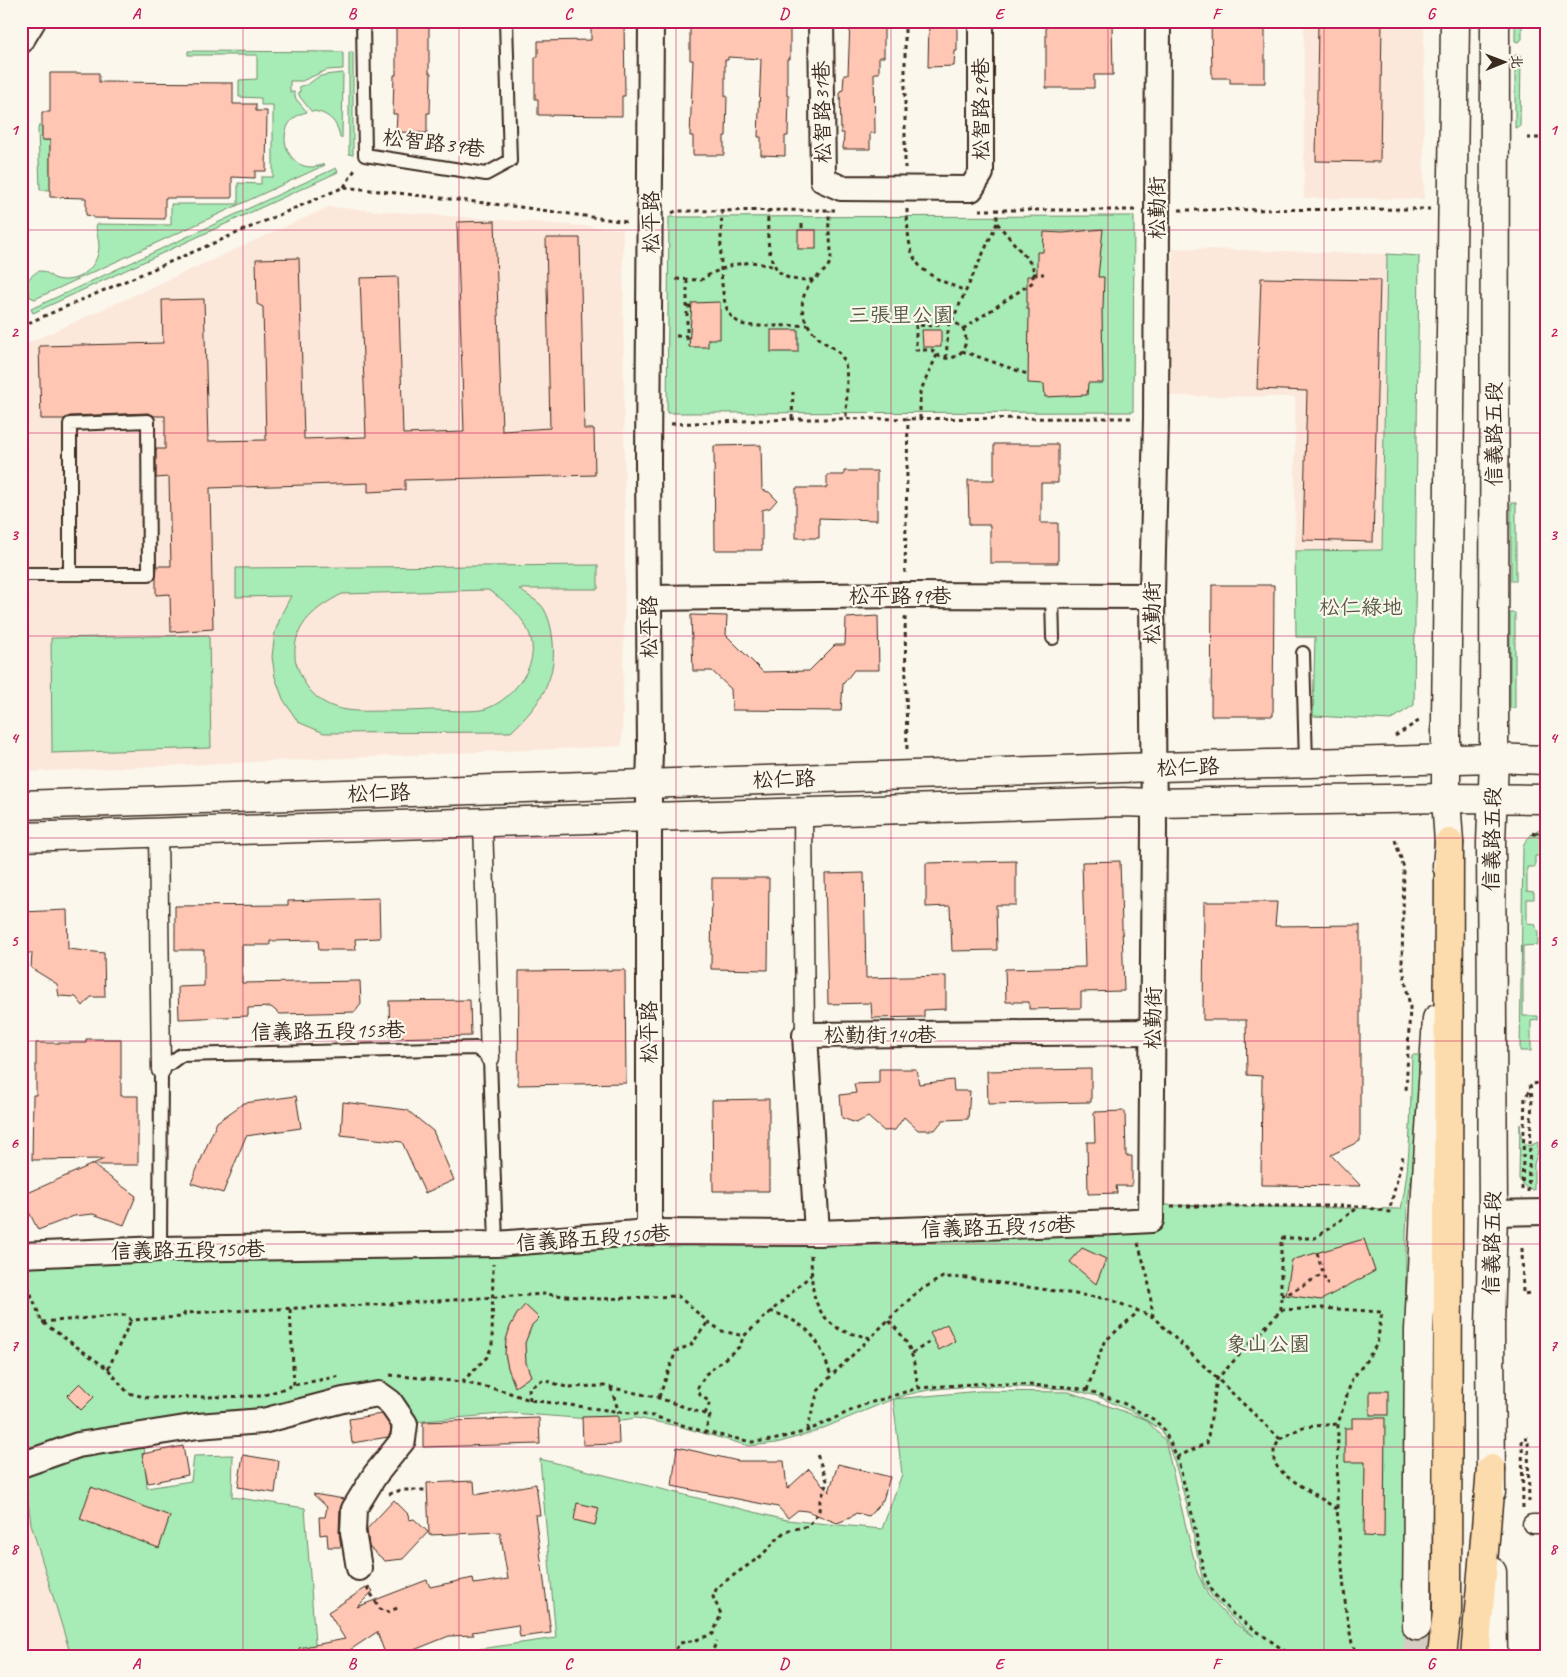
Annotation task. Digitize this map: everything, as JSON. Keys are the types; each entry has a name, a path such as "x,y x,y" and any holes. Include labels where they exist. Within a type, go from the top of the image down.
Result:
{"highway":[{"path":"1442,1656 1447,1612 1449,843"},
{"path":"1475,1656 1491,1469"}],"main road":[{"name":"信義路五段","path":"1417,1626 1419,1330 1425,1208 1449,843 1446,759 1455,21"},
{"name":"信義路五段","path":"1493,1656 1490,1326 1493,1213 1494,21"},
{"name":"松仁路","path":"21,805 1123,768 1494,758 1546,760"},
{"name":"松仁路","path":"21,837 158,831 1123,802 1492,797 1546,800"}],"street":[{"path":"21,41 33,21"},
{"name":"松平路","path":"649,1232 651,21"},
{"name":"松智路31巷","path":"821,21 823,180 841,188 906,199"},
{"name":"松智路29巷","path":"906,199 970,188 982,173 981,21"},
{"name":"松勤街","path":"1150,1206 1154,803 1152,596 1156,418 1158,21"},
{"name":"松平路99巷","path":"649,598 905,595 1152,596"},
{"path":"803,813 805,1035"},
{"path":"483,822 490,1058"},
{"path":"158,831 161,1070"},
{"name":"松勤街140巷","path":"817,1233 805,1035 1152,1032"},
{"name":"信義路五段150巷","path":"21,1256 160,1249 496,1244 649,1232 817,1233 1133,1221 1151,1220 1150,1206"},
{"path":"1493,1213 1546,1212"},
{"path":"21,1465 78,1445 198,1426 263,1421 343,1400 379,1394 390,1402 405,1424 402,1440 375,1475 354,1509 353,1532 359,1568"}],"lane":[{"name":"松智路39巷","path":"363,21 365,155 486,174 510,161 506,21"},
{"path":"21,574 70,574 149,574 148,421 70,424 70,574"},
{"path":"1052,596 1053,638"},
{"path":"1304,653 1306,764"},
{"name":"信義路五段153巷","path":"161,1070 181,1055 476,1048 490,1058"},
{"path":"490,1058 496,1244"},
{"path":"160,1249 161,1070"}],"path":[{"path":"905,21 906,199 909,245 919,266 928,274 966,291"},
{"path":"1527,138 1546,138"},
{"path":"344,187 365,155"},
{"path":"21,326 344,187 520,207 635,223 651,222 676,211 839,210"},
{"path":"898,210 906,199"},
{"path":"977,210 1436,209"},
{"path":"722,210 722,270 727,307 734,320 744,325 808,325"},
{"path":"768,210 768,242 772,260 780,272 790,278 813,280"},
{"path":"829,210 829,238 832,251 830,262 824,272 805,289 802,301 802,316 818,338 838,351 844,360 846,369 846,419"},
{"path":"946,358 951,321 997,223 997,210"},
{"path":"963,329 1033,282 1033,266 997,223"},
{"path":"802,224 802,230"},
{"path":"676,279 701,280 712,273 732,265 752,262 776,266"},
{"path":"1032,274 1044,274"},
{"path":"687,280 687,341"},
{"path":"687,307 692,307"},
{"path":"720,307 727,307"},
{"path":"943,321 951,321 963,329 966,344 962,351 953,358 937,355 932,350 916,350 916,325 935,326 943,321"},
{"path":"792,325 793,330"},
{"path":"676,336 687,336"},
{"path":"942,338 948,338"},
{"path":"962,351 1028,374"},
{"path":"920,419 920,392 937,355"},
{"path":"792,419 793,392"},
{"path":"670,424 792,419 1156,418"},
{"path":"1546,833 1532,833 1546,839"},
{"path":"1395,840 1404,868 1402,963 1410,1008 1406,1100"},
{"path":"1528,1193 1532,1097 1530,1084 1542,1084"},
{"path":"1522,1193 1525,1097 1530,1090"},
{"path":"1150,1206 1359,1206 1389,1212 1403,1156"},
{"path":"1177,1457 1207,1443 1217,1379 1281,1310 1281,1238 1315,1238 1359,1206"},
{"path":"817,1233 811,1253 813,1297 824,1316 840,1329 870,1338"},
{"path":"1137,1238 1148,1278 1153,1317"},
{"path":"462,1382 487,1357 492,1346 493,1262 496,1244"},
{"path":"1522,1248 1523,1294 1532,1293"},
{"path":"1317,1253 1326,1283 1328,1282"},
{"path":"1281,1295 1286,1295 1323,1274"},
{"path":"705,1414 710,1402 700,1395 698,1387 706,1374 739,1347 744,1336 812,1276"},
{"path":"807,1431 818,1391 917,1292 943,1278 967,1278 1109,1299 1153,1317 1280,1439"},
{"path":"25,1279 42,1322 108,1369 128,1393 149,1398 262,1396 294,1385 345,1376"},
{"path":"42,1322 125,1315 131,1320 182,1317 185,1313 390,1304 494,1296 544,1294 600,1299 678,1296 708,1322 722,1330 744,1336"},
{"path":"1281,1310 1322,1308 1382,1312 1377,1344 1352,1379 1338,1424 1337,1509 1346,1612 1352,1643 1359,1656"},
{"path":"290,1309 294,1385"},
{"path":"770,1312 790,1318 808,1330 822,1348 831,1376"},
{"path":"1087,1390 1104,1342 1138,1312"},
{"path":"108,1369 131,1320"},
{"path":"889,1321 902,1335 912,1353 918,1388"},
{"path":"659,1398 676,1351 691,1345 708,1322"},
{"path":"912,1353 932,1342"},
{"path":"388,1374 462,1382 504,1391 530,1400 653,1416 705,1432 752,1442 773,1440 807,1431 863,1406 918,1388 986,1383 1069,1387 1087,1390 1121,1402 1153,1419 1163,1428 1177,1457 1192,1514 1204,1573 1212,1592 1234,1615 1292,1656"},
{"path":"530,1400 529,1388 543,1380 566,1387 604,1386 659,1398 710,1416 705,1432"},
{"path":"611,1388 619,1413"},
{"path":"1337,1509 1286,1476 1274,1463 1274,1449 1280,1439 1303,1427 1338,1424"},
{"path":"1523,1508 1522,1438 1528,1438 1535,1518"},
{"path":"671,1656 680,1643 713,1634 720,1614 714,1597 717,1587 761,1556 785,1531 809,1526 819,1511 820,1500 828,1483 816,1452"},
{"path":"359,1568 365,1584 380,1609 388,1612 400,1607"},
{"path":"710,1656 717,1641"},
{"path":"1060,1650 1062,1656"}],"shaded area":[{"path":"1304,21 1424,21 1424,199 1304,198"},
{"path":"329,207 623,229 625,573 622,746 26,772 28,574 26,344"},
{"path":"1173,248 1387,254 1382,550 1295,551 1295,397 1170,396"},
{"path":"21,1473 24,1473 31,1524 71,1656 21,1656"}],"green space":[{"path":"1515,21 1522,21 1522,39 1519,42 1515,41"},
{"path":"188,51 343,52 343,69 327,70 302,81 290,81 290,92 294,92 296,99 307,112 295,118 288,126 285,137 287,148 292,157 300,164 311,167 325,165 35,299 30,297 27,287 28,279 37,272 41,271 54,278 70,280 77,278 90,269 98,255 99,247 96,224 171,225 171,204 238,204 238,183 261,184 261,177 273,177 273,105 261,105 261,98 239,97 239,80 257,79 257,55 188,55"},
{"path":"349,52 353,52 353,155 349,154"},
{"path":"1515,55 1521,56 1520,126 1515,128"},
{"path":"343,73 342,138 340,138 337,127 331,119 322,113 311,111 298,92 300,92 300,86 308,84 318,77"},
{"path":"39,126 42,126 42,140 50,140 50,171 54,190 40,190"},
{"path":"336,168 338,172 33,313 31,309"},
{"name":"三張里公園","path":"1134,216 1133,412 667,413 669,217"},
{"name":"松仁綠地","path":"1387,254 1419,256 1414,705 1391,720 1313,716 1315,637 1296,637 1295,551 1382,550"},
{"path":"1511,503 1516,503 1516,581 1511,581"},
{"path":"598,565 598,589 519,589 541,605 547,615 552,634 553,664 550,677 539,700 522,722 511,732 324,733 298,722 283,699 275,677 272,657 275,632 291,596 236,597 236,568","holes":["488,590 500,598 521,618 528,630 532,642 532,655 528,668 510,694 493,706 483,710 359,711 337,708 327,704 310,691 297,665 295,645 302,626 316,611 342,594"]},
{"path":"1510,613 1515,613 1515,708 1510,708"},
{"path":"1545,616 1546,696 1544,696"},
{"path":"209,635 211,748 52,753 51,638"},
{"path":"1546,826 1546,926 1543,914 1543,856 1535,856 1535,867 1527,867 1527,891 1534,892 1534,899 1527,899 1527,923 1535,924 1538,933 1538,945 1523,946 1523,1016 1538,1016 1538,1020 1531,1021 1531,1051 1520,1051 1523,847 1532,834"},
{"name":"象山公園","path":"1412,1055 1419,1055 1418,1128 1407,1209 1406,1235 1404,1626 1431,1626 1429,1656 431,1656 556,1638 540,1459 786,1520 882,1529 902,1474 893,1399 814,1432 777,1443 749,1446 678,1426 636,1418 615,1421 511,1413 414,1422 400,1403 317,1404 21,1454 21,1267 1163,1224 1163,1205 1401,1209 1409,1151","holes":["994,1386 1069,1389 1097,1396 1144,1419 1069,1392 980,1391 894,1399 918,1392 956,1387","1146,1420 1161,1430 1176,1467 1188,1509 1203,1582 1211,1595 1230,1616 1254,1636 1233,1622 1208,1595 1197,1572 1165,1440"]},
{"path":"1520,1124 1521,1136 1526,1145 1530,1146 1538,1142 1538,1152 1534,1164 1534,1190 1527,1188 1519,1179"},
{"path":"144,1443 147,1488 191,1481 194,1456 233,1455 232,1497 305,1508 316,1656 71,1656 31,1524 24,1473 81,1452"}],"building":[{"path":"396,21 429,21 429,73 431,73 430,113 427,113 427,133 396,132 397,114 393,114 394,75 396,75"},
{"path":"591,21 624,21 625,96 622,96 622,116 538,115 538,99 535,99 535,57 538,57 538,41 591,40"},
{"path":"690,21 790,21 790,59 787,59 787,96 789,96 788,136 785,136 785,156 761,155 761,137 758,137 761,59 728,57 728,60 725,60 725,96 727,96 724,155 693,155 693,136 690,136 693,60 690,60"},
{"path":"850,21 884,21 884,57 879,57 879,73 874,73 875,133 870,133 870,149 843,149 844,133 841,133 840,91 843,90 844,75 848,75"},
{"path":"929,21 957,21 957,51 955,51 954,66 928,67"},
{"path":"1046,21 1112,21 1113,75 1094,75 1094,88 1046,88"},
{"path":"1211,21 1265,21 1265,83 1230,83 1230,78 1212,78"},
{"path":"1318,21 1382,21 1380,162 1316,161"},
{"path":"50,73 99,73 99,82 233,83 233,104 256,104 256,111 267,111 266,171 255,171 255,178 232,177 232,198 165,198 165,219 93,218 93,216 86,215 86,198 50,197 50,140 42,140 42,112 50,112"},
{"path":"495,221 502,431 550,428 546,238 580,238 584,429 594,429 595,475 405,480 405,490 368,492 368,483 210,488 213,629 171,632 170,594 156,595 157,566 171,566 169,477 156,478 156,449 165,449 165,416 155,416 148,413 41,419 39,346 163,343 162,300 204,299 208,441 266,440 263,307 257,304 256,259 299,258 304,439 366,437 360,278 398,277 403,434 464,432 457,222"},
{"path":"1103,229 1098,277 1104,277 1102,309 1103,383 1088,383 1087,395 1045,397 1044,384 1028,383 1029,309 1027,309 1027,276 1037,276 1037,252 1043,252 1044,232 1063,233"},
{"path":"798,230 816,230 816,249 798,249"},
{"path":"1261,278 1380,280 1373,542 1303,540 1307,391 1257,389"},
{"path":"720,302 720,339 708,339 708,347 689,347 692,303"},
{"path":"771,330 798,330 798,352 771,352"},
{"path":"922,330 941,330 941,347 923,347"},
{"path":"994,444 1058,444 1058,483 1041,483 1041,523 1058,523 1058,563 990,563 990,525 969,525 968,480 994,480"},
{"path":"761,445 762,490 769,492 777,500 770,508 762,510 762,550 715,550 714,446"},
{"path":"844,471 877,471 877,520 819,518 819,538 796,538 796,488 827,488 827,475 844,475"},
{"path":"1212,585 1274,585 1273,716 1211,716"},
{"path":"691,615 727,616 726,635 763,672 809,671 835,645 845,645 846,618 878,616 879,670 854,670 843,684 841,711 732,710 731,689 712,671 693,671"},
{"path":"1016,861 1016,905 996,905 997,950 952,951 950,906 926,907 926,863"},
{"path":"1120,861 1124,991 1081,992 1081,1008 1029,1009 1029,1002 1006,1002 1005,969 1085,967 1082,862"},
{"path":"864,873 866,978 946,976 946,1009 924,1010 924,1017 872,1018 871,1003 828,1004 825,874"},
{"path":"712,878 769,878 768,970 711,969"},
{"path":"379,898 380,938 355,939 356,950 319,950 318,940 270,941 270,945 242,945 242,983 360,981 361,1004 355,1012 280,1014 271,1007 248,1008 248,1016 179,1019 178,987 204,986 204,950 175,950 175,906 288,905 288,901"},
{"path":"1204,902 1277,902 1275,926 1360,925 1360,1141 1331,1155 1361,1186 1261,1185 1262,1076 1247,1075 1246,1020 1203,1020"},
{"path":"67,910 68,949 104,953 105,997 91,997 83,1006 76,997 59,996 57,984 31,968 32,953 21,953 22,912"},
{"path":"625,970 626,1083 518,1085 519,971"},
{"path":"470,1000 471,1036 390,1038 389,1001"},
{"path":"86,1039 121,1039 121,1096 138,1096 138,1165 93,1165 136,1196 124,1225 93,1214 74,1216 38,1230 21,1196 104,1159 32,1160 33,1095 36,1095 36,1043 86,1043"},
{"path":"879,1069 916,1069 919,1084 953,1080 954,1091 970,1091 968,1119 943,1120 935,1130 918,1130 904,1117 895,1130 884,1131 868,1117 856,1123 842,1118 840,1095 856,1093 854,1084 879,1083"},
{"path":"1091,1069 1091,1102 988,1104 987,1071"},
{"path":"296,1096 301,1128 246,1136 223,1193 191,1183 217,1122 244,1103"},
{"path":"769,1099 769,1191 713,1191 712,1100"},
{"path":"343,1102 407,1110 433,1131 454,1180 425,1193 402,1142 341,1135"},
{"path":"1125,1111 1126,1156 1132,1156 1132,1186 1116,1186 1117,1193 1088,1194 1087,1142 1095,1142 1094,1112"},
{"path":"1364,1239 1375,1271 1321,1300 1286,1295 1292,1260"},
{"path":"1082,1248 1106,1259 1096,1284 1070,1262"},
{"path":"525,1305 539,1318 532,1325 525,1343 526,1363 531,1376 515,1387 505,1354 506,1340 517,1314"},
{"path":"947,1324 955,1341 939,1350 930,1333"},
{"path":"80,1383 94,1397 81,1410 67,1396"},
{"path":"1370,1391 1388,1391 1388,1415 1370,1415"},
{"path":"382,1414 391,1427 388,1437 352,1443 349,1419"},
{"path":"618,1416 619,1444 583,1445 582,1417"},
{"path":"539,1418 540,1444 423,1447 423,1422"},
{"path":"1352,1418 1385,1418 1384,1537 1364,1536 1365,1462 1345,1462 1345,1428 1352,1428"},
{"path":"183,1446 188,1475 148,1483 142,1454"},
{"path":"677,1447 738,1461 784,1461 787,1489 809,1469 829,1492 838,1464 890,1477 883,1500 869,1516 856,1513 850,1518 837,1523 807,1511 798,1510 788,1518 778,1507 672,1486"},
{"path":"243,1455 279,1461 275,1493 238,1487"},
{"path":"474,1481 475,1495 536,1484 540,1515 535,1515 551,1633 520,1637 518,1625 472,1632 474,1635 449,1636 399,1656 386,1656 377,1632 341,1656 300,1656 299,1648 345,1639 328,1612 369,1586 373,1591 357,1607 427,1580 430,1587 473,1578 474,1584 508,1579 500,1532 429,1535 427,1483"},
{"path":"91,1487 170,1516 159,1548 80,1519"},
{"path":"313,1494 344,1499 340,1508 339,1532 341,1547 328,1547 327,1534 320,1535 319,1517 325,1517 327,1507"},
{"path":"394,1500 408,1514 409,1520 414,1519 428,1532 403,1559 385,1561 369,1547 367,1529"},
{"path":"577,1503 599,1508 595,1525 574,1520"}],"tunnel":[{"path":"1417,1626 1417,1656"}]}
